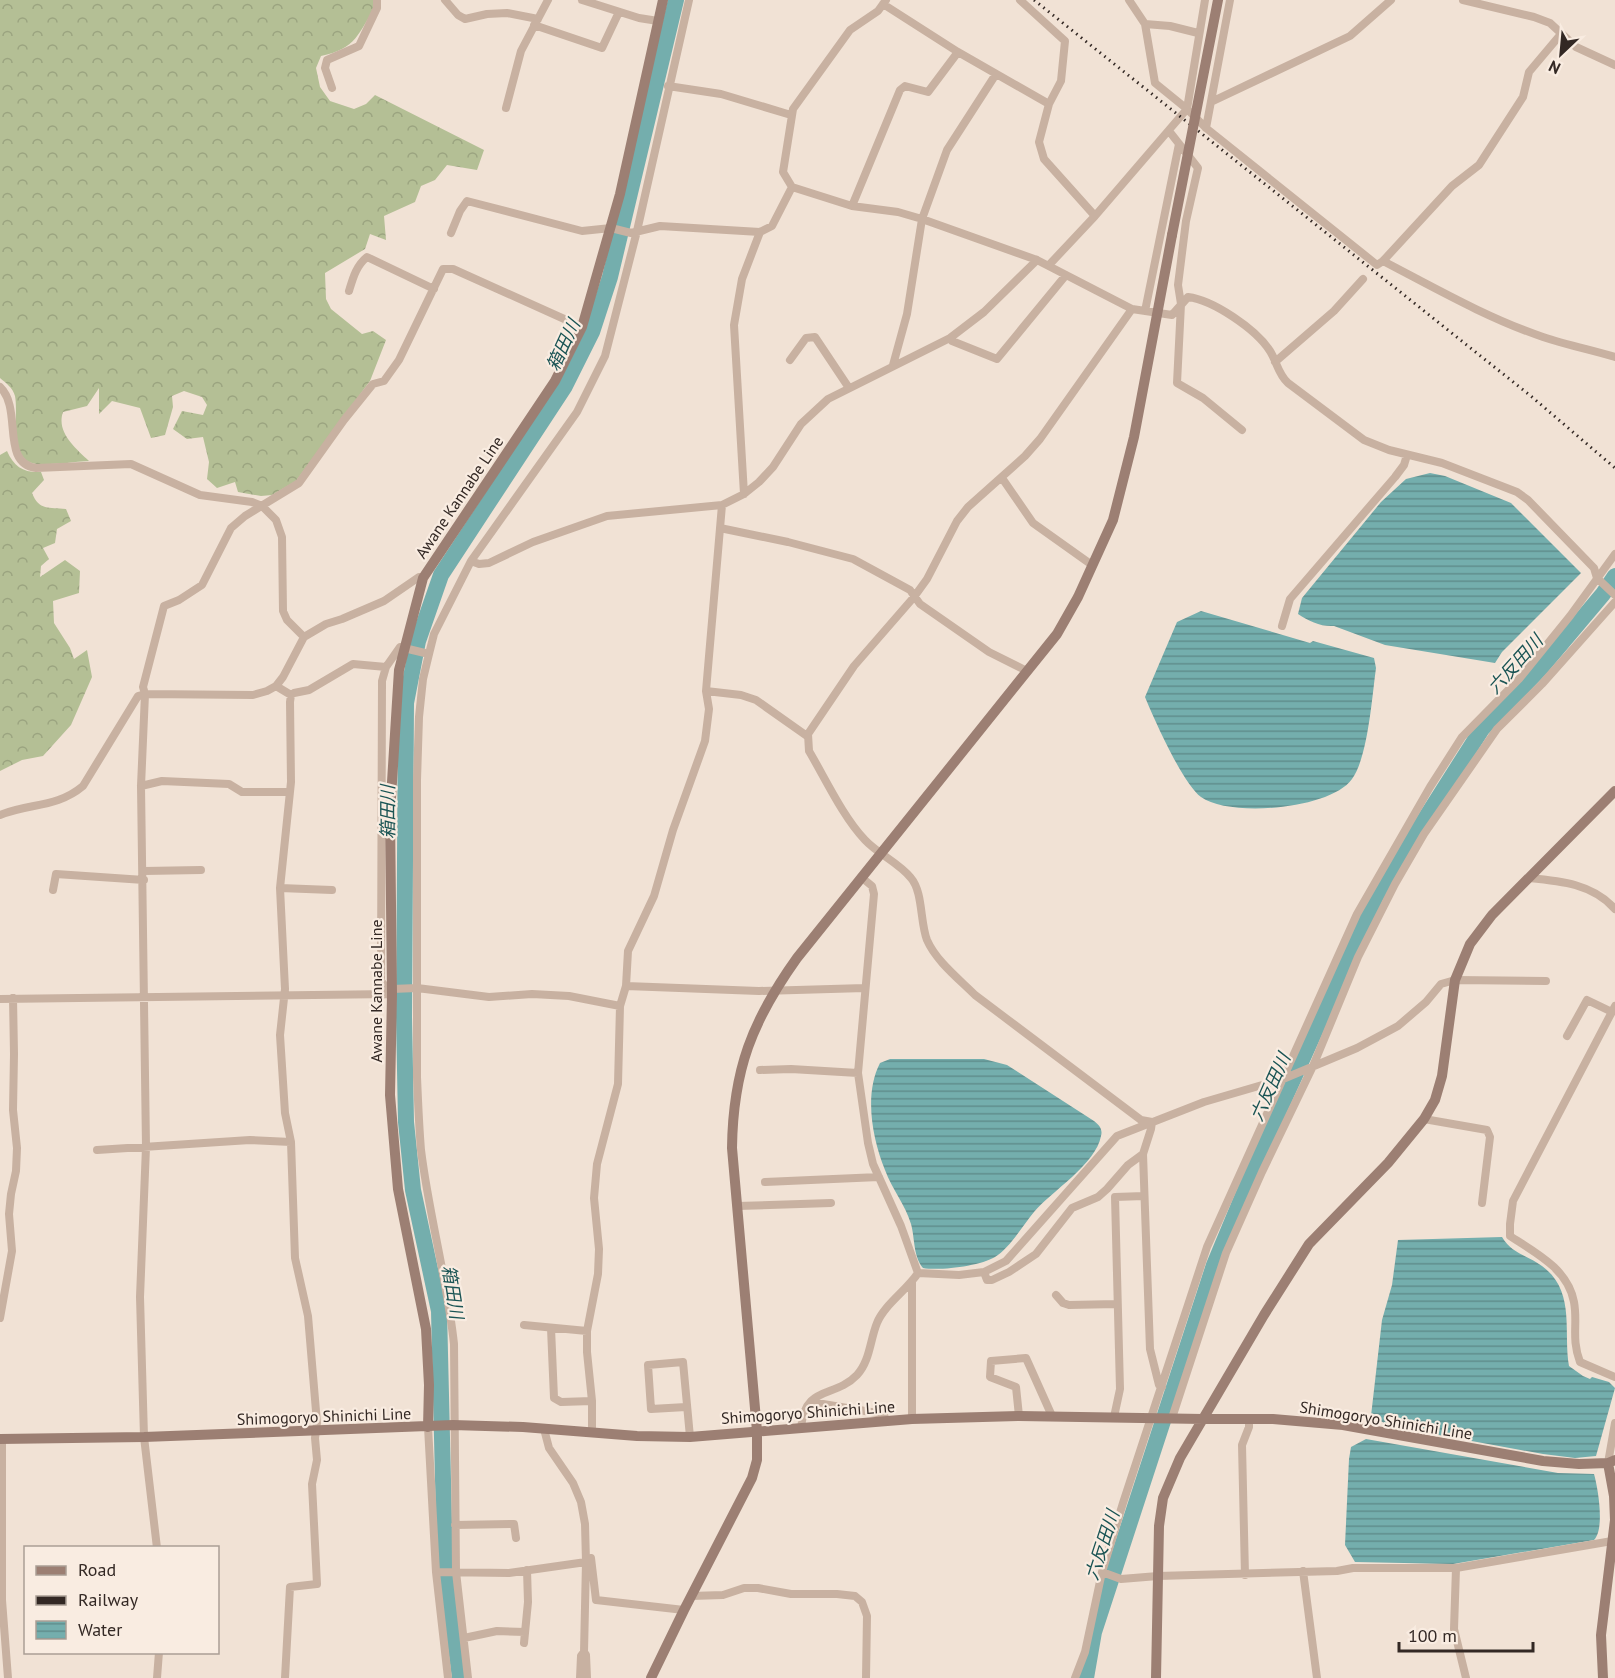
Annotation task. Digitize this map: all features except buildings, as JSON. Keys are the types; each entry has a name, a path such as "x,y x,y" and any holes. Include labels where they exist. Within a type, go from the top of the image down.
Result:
{"main road":[{"name":"Awane Kannabe Line","path":"431,1427 426,1329 398,1189 390,1095 392,991 390,814 398,682 423,578 555,381 582,327 612,228 663,0"},
{"path":"651,1678 752,1478 757,1460 757,1431 732,1148 733,1118 743,1056 773,991 861,877 882,854 1057,634 1078,597 1113,520 1134,437 1218,0"},
{"path":"1156,1678 1158,1576 1163,1498 1180,1458 1258,1324 1309,1244 1388,1163 1424,1119 1435,1100 1442,1076 1455,980 1470,944 1492,915 1615,791"},
{"name":"Shimogoryo Shinichi Line","path":"1,1439 316,1432 452,1425 690,1437 912,1419 1052,1416 1309,1421 1543,1461 1579,1464 1611,1461"},
{"path":"1603,1678 1601,1635 1615,1496 1611,1461"}],"street":[{"path":"332,88 325,68 327,60 359,46 377,8 377,0"},
{"path":"445,0 458,15 465,19 487,14 507,13 602,48 620,12"},
{"path":"506,108 521,51 548,0"},
{"path":"582,0 658,21"},
{"path":"468,1678 456,1572 452,1425 454,1344 451,1313 422,1151 417,1077 418,759 422,689 434,634 471,561 577,412 605,356 689,0"},
{"path":"1020,0 1065,41 1061,81 1048,104 1039,142 1044,159 1095,216"},
{"path":"1129,0 1145,24 1155,83 1206,128 1377,265 1452,186 1479,165 1523,97 1529,72 1561,34"},
{"path":"1049,265 1095,216 1187,109 1205,0"},
{"path":"1206,128 1230,0"},
{"path":"1211,102 1350,36 1391,0"},
{"path":"1463,0 1550,23 1576,47 1615,65"},
{"path":"1048,104 958,52 884,2 878,10 850,30 791,115 783,172 792,187 852,206 898,212 922,219 1037,260 1132,309 1172,315 1188,297 1221,310 1256,334 1269,350 1281,376 1329,416 1364,440 1389,450 1442,463 1517,492 1528,500 1594,568 1599,580 1615,595"},
{"path":"1145,24 1170,26 1198,33"},
{"path":"852,206 900,90 905,86 928,92 958,52"},
{"path":"893,365 907,314 922,219 947,150 996,74"},
{"path":"668,86 721,94 791,115"},
{"path":"1169,131 1198,168 1186,220 1178,285 1181,304 1177,383 1203,398 1242,430"},
{"path":"1145,311 1179,144"},
{"path":"451,234 460,211 467,201 582,231 612,228 634,232 660,226 760,232 772,226 792,187"},
{"path":"744,494 734,325 742,279 760,232"},
{"path":"349,291 360,262 367,257 434,289"},
{"path":"471,561 479,564 489,563 533,542 607,516 722,505 744,494 773,467 801,424 828,399 950,338 984,312 1037,260"},
{"path":"1383,261 1509,324 1543,337 1615,357"},
{"path":"157,1546 144,1437 140,1297 146,1147 143,997 144,871 141,786 145,694 143,687 164,606 179,600 202,585 231,528 299,483 373,384 384,381 399,360 443,269 453,269 582,327"},
{"path":"950,338 952,341 997,359 1066,275"},
{"path":"1275,362 1334,311 1363,279"},
{"path":"1132,309 1050,427 1026,456 968,507 957,521 927,579 854,666 807,736 809,751 855,829 866,842 911,878 916,887 927,939 933,950 954,974 975,995 1141,1120 1152,1122"},
{"path":"790,360 806,339 814,336 849,388"},
{"path":"0,387 8,400 11,450 18,461 24,465 36,468 131,464 200,495 252,502 262,506 276,520 282,537 283,611 287,620 304,637"},
{"path":"1282,626 1290,599 1395,477 1404,465 1407,455"},
{"path":"1002,478 1033,523 1092,565"},
{"path":"592,1433 592,1401 586,1352 587,1330 598,1274 599,1250 594,1198 597,1164 618,1084 620,1006 626,986 628,951 654,896 673,830 705,741 709,709 706,691 722,505"},
{"path":"720,528 788,542 853,559 910,590 920,604 989,652 1027,671"},
{"path":"1075,1678 1084,1652 1102,1572 1208,1247 1357,914 1430,787 1462,737 1519,679 1599,580 1615,554"},
{"path":"0,815 60,800 72,795 83,786 138,696 145,694 253,695 267,692 277,687 304,637 326,624 384,601 419,577 423,578"},
{"path":"1171,1418 1226,1253 1311,1067 1358,957 1424,834 1497,729 1542,684 1615,602"},
{"path":"392,991 381,981 382,681 386,667 400,647 429,654"},
{"path":"277,687 290,695 309,690 353,664 386,667"},
{"path":"706,691 741,695 756,700 807,736"},
{"path":"285,1678 290,1587 317,1584 312,1484 317,1460 316,1432 308,1316 295,1258 291,1142 285,1113 280,1035 285,988 280,888 290,792 290,695"},
{"path":"141,786 162,781 229,784 242,792 290,792"},
{"path":"144,871 201,870"},
{"path":"53,890 56,874 144,880"},
{"path":"861,877 872,886 874,894 858,1073 868,1143 873,1164 901,1226 918,1273"},
{"path":"1529,878 1567,882 1605,897 1615,909"},
{"path":"280,888 332,890"},
{"path":"918,1273 959,1275 984,1272 1006,1261 1117,1136 1204,1102 1285,1078 1357,1048 1398,1026 1426,1002 1441,984 1455,980 1546,981"},
{"path":"626,986 773,991 865,988"},
{"path":"0,999 283,995 417,988 489,997 532,994 569,996 620,1006"},
{"path":"0,1318 12,1251 9,1214 16,1171 13,1110 13,998"},
{"path":"1566,1036 1587,1000 1614,1009 1513,1201 1509,1224 1510,1236 1554,1267 1566,1279 1574,1302 1574,1343 1580,1362 1614,1373"},
{"path":"760,1070 791,1069 858,1073"},
{"path":"1424,1119 1487,1130 1490,1137 1482,1203"},
{"path":"1152,1122 1143,1154 1144,1196 1150,1349 1159,1385 1162,1386"},
{"path":"97,1150 250,1140 291,1142"},
{"path":"984,1272 987,1280 992,1280 1036,1254 1072,1208 1098,1197 1128,1165 1143,1154"},
{"path":"765,1182 879,1177"},
{"path":"1114,1417 1120,1389 1115,1197 1144,1196"},
{"path":"737,1206 831,1203"},
{"path":"801,1428 802,1413 815,1396 847,1383 858,1374 878,1321 918,1273"},
{"path":"912,1282 912,1419"},
{"path":"1056,1295 1063,1303 1070,1305 1117,1304"},
{"path":"524,1325 587,1330"},
{"path":"551,1328 554,1398 561,1402 592,1401"},
{"path":"1019,1416 1017,1387 990,1377 991,1361 1026,1358 1052,1416"},
{"path":"686,1407 651,1409 648,1365 683,1362 690,1437"},
{"path":"811,1402 883,1414 887,1421"},
{"path":"1245,1575 1242,1445 1249,1427 1249,1419"},
{"path":"1611,1461 1615,1424"},
{"path":"431,1427 436,1572 448,1678"},
{"path":"544,1429 549,1448 579,1494 585,1524 584,1652 587,1678"},
{"path":"1,1439 2,1600 8,1678"},
{"path":"455,1525 514,1524 516,1538"},
{"path":"1102,1572 1121,1578 1245,1575 1337,1571 1353,1568 1456,1568 1612,1541"},
{"path":"436,1572 509,1573 586,1559 590,1556 596,1600 684,1610"},
{"path":"1456,1568 1454,1629 1466,1678"},
{"path":"524,1642 528,1602 526,1570"},
{"path":"1303,1572 1317,1678"},
{"path":"691,1596 723,1595 744,1588 791,1594 855,1596 865,1606 867,1616 866,1678"},
{"path":"464,1638 497,1631 525,1632"},
{"path":"580,1678 581,1656 584,1652"},
{"path":"157,1678 159,1654"}],"green space":[{"path":"0,0 374,0 376,5 355,38 342,49 321,56 316,68 320,87 330,101 354,109 366,104 375,95 484,150 477,170 447,165 435,180 421,186 415,202 384,216 386,240 370,234 365,249 325,273 326,299 331,309 362,334 373,331 386,340 370,381 296,481 272,495 261,496 238,492 235,482 217,488 207,479 209,462 203,437 187,439 173,429 182,411 203,415 207,405 202,397 184,391 172,396 173,407 165,435 151,438 140,408 112,401 99,414 99,388 87,406 63,412 62,419 64,433 89,461 37,464 21,455 16,436 15,396 11,388 0,378"},
{"path":"7,451 20,468 41,472 44,480 32,493 38,503 45,507 66,509 71,521 57,529 55,543 43,548 49,559 41,566 40,577 65,560 80,571 79,593 53,601 54,623 70,648 74,659 87,650 92,677 71,725 43,756 22,760 0,771 0,455"}],"water":[{"path":"1430,473 1445,476 1511,503 1581,573 1502,652 1495,663 1385,645 1334,626 1315,623 1298,614 1302,598 1381,502 1406,479"},
{"path":"1201,611 1310,643 1313,641 1374,658 1376,668 1366,742 1352,779 1341,789 1303,803 1256,808 1215,803 1201,797 1194,790 1170,750 1145,697 1177,622"},
{"path":"890,1059 984,1059 1007,1065 1096,1123 1100,1127 1101,1136 1091,1157 1034,1212 1011,1243 995,1257 960,1267 923,1268 916,1252 908,1217 885,1170 873,1130 871,1102 875,1075 880,1063"},
{"path":"1502,1237 1515,1251 1542,1266 1553,1276 1560,1287 1566,1312 1569,1366 1583,1376 1609,1382 1615,1388 1596,1456 1575,1458 1543,1454 1390,1426 1371,1416 1382,1320 1392,1285 1398,1240"},
{"path":"1366,1439 1558,1473 1594,1474 1600,1508 1597,1535 1594,1540 1453,1564 1355,1562 1345,1545 1349,1459 1351,1447"}],"waterway":[{"name":"箱田川","path":"460,1678 445,1564 439,1311 413,1190 406,1122 404,1017 406,703 418,641 441,575 565,386 592,332 610,277 676,0"},
{"name":"六反田川","path":"1086,1678 1094,1632 1214,1265 1268,1135 1376,896 1482,729 1539,670 1603,594 1615,576"}],"railway":[{"path":"1034,0 1532,397 1615,468"}]}
